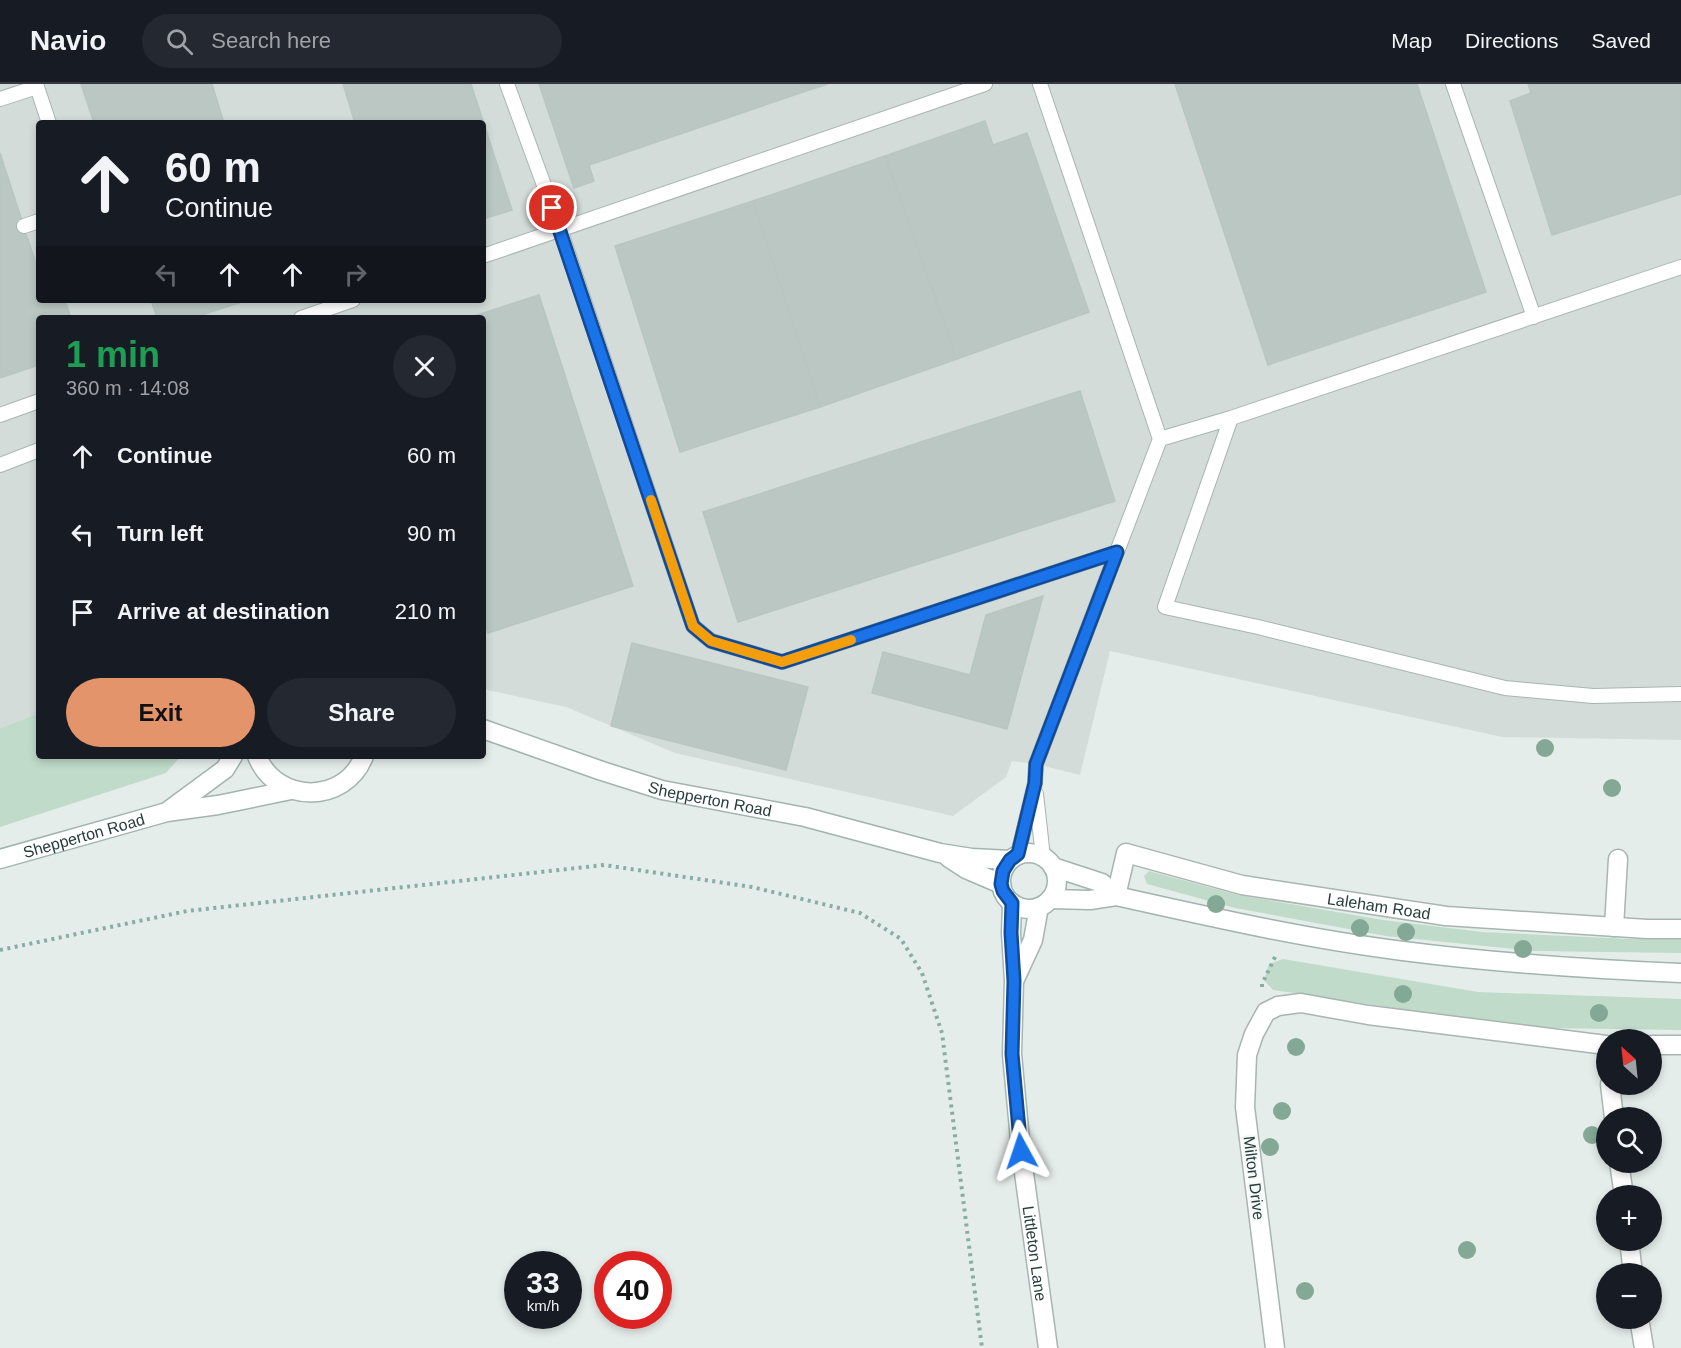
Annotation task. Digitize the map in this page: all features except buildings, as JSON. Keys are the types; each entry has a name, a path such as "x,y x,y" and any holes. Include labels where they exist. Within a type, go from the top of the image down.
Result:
{"street":[{"name":"Shepperton Road","path":"486,731 662,790 805,817 940,853 972,858 1014,857"},
{"name":"Shepperton Road","path":"166,812 225,769 231,759"},
{"path":"258,759 260,765 273,780 291,790"},
{"name":"Shepperton Road","path":"0,859 166,812 219,805 291,790 317,793 331,789 348,778 365,759"},
{"path":"1116,896 1102,882 1048,862 1030,852 1014,857 1002,873 1003,891 1012,903 1020,908 1030,909 1045,903 1116,896 1287,933 1402,951 1532,966 1681,973"},
{"name":"Shepperton Road","path":"940,853 966,869 1001,884"},
{"name":"Laleham Road","path":"1116,896 1126,853 1242,885 1402,910 1446,916 1681,929"},
{"path":"1614,927 1618,859"},
{"path":"1045,903 1056,890 1057,878 1048,862"},
{"name":"Littleton Lane","path":"1012,903 1014,981 1012,1054 1021,1151 1048,1348"},
{"name":"Littleton Lane","path":"1014,981 1033,940 1045,903"},
{"path":"1266,1012 1278,1006 1301,1003 1596,1049"},
{"name":"Milton Drive","path":"1266,1012 1254,1034 1247,1055 1245,1107 1275,1348"},
{"path":"1662,1045 1681,1045"},
{"path":"1641,1329 1644,1348"}],"lane":[{"path":"507,84 560,229 693,626 711,641 782,662 1117,552"},
{"path":"486,255 985,84"},
{"path":"1040,84 1160,439 1036,764 1035,783 1048,862"},
{"path":"1453,84 1534,317"},
{"path":"0,99 37,86 48,120"},
{"path":"24,226 36,222"},
{"path":"1160,439 1232,418 1681,267"},
{"path":"310,315 344,303"},
{"path":"0,414 36,402"},
{"path":"1232,418 1165,607 1258,627 1505,688 1593,696 1681,694"},
{"path":"0,465 36,451"},
{"path":"1014,857 1035,783"}],"path":[{"path":"0,950 187,911 604,865 752,887 860,913 901,939 922,973 942,1033 981,1348"},
{"path":"1266,1012 1262,984 1287,933"}],"shaded area":[{"path":"0,84 1681,84 1681,740 1502,737 1110,651 1080,775 1036,764 1012,761 1006,777 953,816 675,753 566,707 486,690 486,315 36,315 36,714 0,728"}],"green space":[{"path":"36,714 36,759 178,759 166,773 0,827 0,728"},
{"path":"1149,871 1238,895 1383,920 1482,932 1629,939 1681,939 1681,953 1533,951 1386,936 1235,908 1147,884 1144,876"},
{"path":"1283,959 1478,992 1681,999 1681,1030 1515,1026 1273,990 1264,980 1269,964"}],"slow traffic":[{"path":"651,500 693,626 711,641 782,662 851,640"}],"route":[{"path":"552,208 693,626 711,641 782,662 1117,552 1036,764 1035,783 1018,854 1010,860 1002,873 1003,891 1012,903 1011,952 1014,981 1012,1054 1021,1151"}]}
